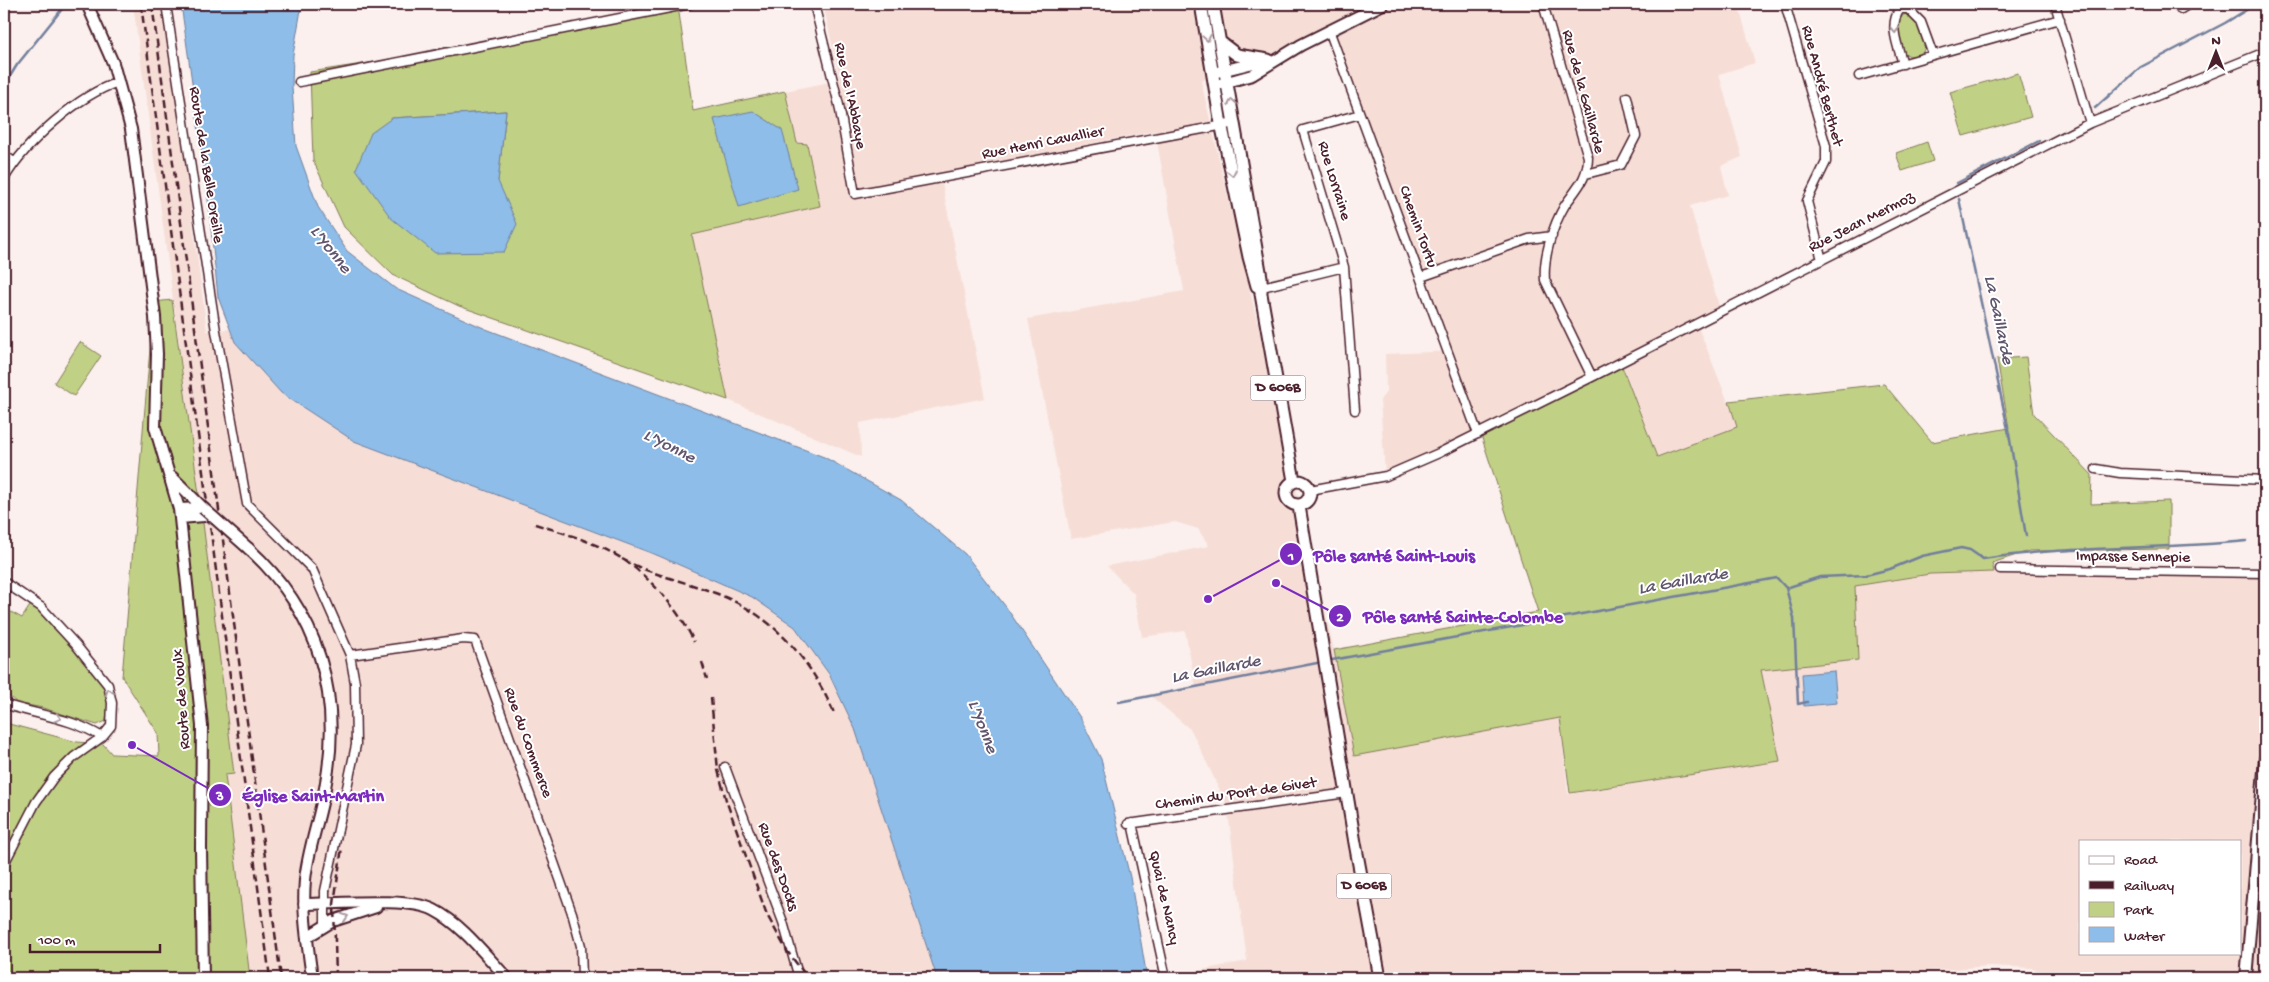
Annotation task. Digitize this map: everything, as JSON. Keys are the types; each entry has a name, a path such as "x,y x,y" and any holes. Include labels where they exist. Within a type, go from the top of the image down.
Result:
{"main road":[{"name":"Route de Voulx","path":"87,4 119,82 131,129 155,317 157,354 155,427 171,476 179,514 202,726 203,978"},
{"name":"D 606B","path":"1201,4 1222,125 1249,257 1260,290"},
{"name":"D 606B","path":"1213,4 1226,69 1260,290 1294,481"},
{"path":"1216,85 1252,75 1329,30 1382,4"},
{"path":"1220,42 1237,54 1268,60"},
{"path":"1213,73 1284,57"},
{"path":"171,476 207,514 268,566 300,609 323,667 332,717 329,766 305,878 304,904 312,978"},
{"path":"1294,481 1306,483 1310,490 1308,500 1300,506 1291,503 1286,497 1288,486 1294,481"},
{"name":"D 606B","path":"1300,506 1347,793 1380,978"},
{"path":"179,514 207,514"},
{"path":"2246,978 2259,809 2265,759"},
{"path":"304,904 417,904 435,911 464,933 508,978"},
{"path":"307,937 325,925 386,904"}],"street":[{"name":"Route de la Belle Oreille","path":"166,4 216,331 247,504 312,569 350,655 355,683 356,745 325,891 325,925"},
{"path":"299,82 690,4"},
{"name":"Rue de l'Abbaye","path":"814,4 839,105 856,194"},
{"name":"Rue de la Gaillarde","path":"1543,4 1588,157 1586,174 1580,188 1560,216 1552,236 1544,266 1545,280 1592,377"},
{"name":"Rue André Berthet","path":"1785,4 1826,146 1826,162 1807,201 1822,260"},
{"path":"2055,4 2090,124"},
{"path":"2172,4 2181,8 2189,4"},
{"path":"1903,64 1894,31 1896,15 1900,6 1908,9 1921,22 1933,55"},
{"path":"1859,76 2060,19"},
{"name":"Chemin Tortu","path":"1329,30 1478,434"},
{"name":"Rue Jean Mermoz","path":"1310,490 1386,476 1478,434 2090,124 2265,52"},
{"path":"4,179 14,162 33,141 62,116 104,87 119,82"},
{"path":"1586,174 1621,165 1636,136 1628,97"},
{"name":"Rue Lorraine","path":"1355,410 1344,266 1303,130 1360,114"},
{"name":"Rue Henri Cavallier","path":"856,194 1235,123"},
{"path":"4,155 14,162"},
{"path":"1421,277 1529,239 1552,236"},
{"path":"1260,290 1344,266"},
{"path":"2096,469 2120,473 2265,480"},
{"name":"Impasse Sennepie","path":"2000,569 2265,573"},
{"path":"4,582 48,614 96,668 108,685 112,703 111,726 102,737 74,756 54,777 36,802 4,864"},
{"name":"Rue du Commerce","path":"350,655 463,639 475,640 572,912 581,946 582,978"},
{"path":"4,704 72,722 88,728 102,737"},
{"name":"Rue des Docks","path":"725,767 783,922 799,978"},
{"name":"Chemin du Port de Givet","path":"1130,823 1347,793"},
{"name":"Quai de Nancy","path":"1130,823 1166,978"}],"shaded area":[{"path":"133,4 164,4 207,331 230,329 235,342 354,441 659,556 752,597 795,627 829,674 855,729 937,978 250,978 225,775 234,774 203,523 212,525 243,551 234,527 200,499"},
{"path":"823,4 1738,4 1755,63 1719,74 1742,157 1721,166 1728,195 1690,206 1722,316 1699,329 1738,427 1657,457 1621,364 1385,475 1380,400 1386,392 1385,354 1452,351 1333,35 1201,81 1334,650 1354,756 1560,718 1568,794 1780,761 1761,670 1858,660 1855,586 1930,574 2006,572 2098,575 2265,573 2265,844 2244,978 2107,978 2039,972 2033,968 1989,966 1904,973 1882,978 1171,978 1171,976 1247,961 1227,805 1191,730 1152,697 1196,687 1185,631 1142,637 1134,594 1107,566 1209,546 1198,529 1175,522 1071,539 1028,319 1184,291 1155,131 940,173 985,398 860,423 861,457 728,400 691,235 820,206 797,143 785,91 840,80"},
{"path":"2265,853 2265,978 2252,978"}],"green space":[{"path":"678,6 693,111 785,91 797,143 807,144 820,206 692,235 728,400 459,306 393,275 344,227 313,160 310,72 395,59","holes":["506,111 498,181 392,118"]},
{"path":"1905,14 1917,22 1926,45 1922,54 1910,56 1904,53 1898,31 1901,17"},
{"path":"2018,73 2031,117 1963,136 1950,92"},
{"path":"1927,142 1933,161 1902,171 1896,153"},
{"path":"172,300 203,523 234,774 225,775 250,978 4,978 4,710 7,710 9,724 77,742 103,744 112,754 159,756 158,733 122,677 154,302"},
{"path":"80,342 101,356 74,396 54,383"},
{"path":"2026,357 2034,414 2092,475 2091,504 2169,501 2169,549 2029,551 1992,563 1994,572 1930,574 1855,586 1858,660 1761,670 1780,761 1570,793 1560,718 1354,756 1334,650 1538,612 1481,435 1621,364 1657,457 1737,427 1729,401 1884,384 1932,442 2009,428 1997,359"},
{"path":"31,604 58,628 104,686 108,702 106,721 97,725 43,708 17,703 4,692 4,620 11,612 22,618"}],"water":[{"name":"L'Yonne","path":"181,4 302,4 293,55 292,87 296,146 318,207 347,251 396,289 486,329 824,457 901,500 965,554 1006,607 1081,719 1101,759 1130,877 1147,978 937,978 855,729 829,674 795,627 752,597 659,556 354,441 281,393 235,342 218,297 207,189"},
{"path":"506,111 498,181 517,224 504,252 435,253 391,218 356,169 371,133 392,118"},
{"path":"753,111 782,130 798,189 739,207 714,119"},
{"path":"1834,671 1837,703 1804,706 1802,674"}],"waterway":[{"path":"4,86 17,65 66,4"},
{"name":"La Gaillarde","path":"2095,108 2141,67 2225,23 2256,4"},
{"name":"La Gaillarde","path":"1957,183 2039,141"},
{"name":"La Gaillarde","path":"1959,199 2009,434 2026,536"},
{"name":"La Gaillarde","path":"1332,660 1777,578 1786,588 1820,577 1866,575 1890,569 1922,556 1961,548 1970,550 1983,559 2048,552 2246,541"},
{"path":"1786,588 1794,618 1798,704 1807,702"},
{"name":"La Gaillarde","path":"1119,702 1317,663"}],"railway":[{"path":"141,4 270,978"},
{"path":"152,4 281,978"},
{"path":"535,524 568,534 611,552 632,566 673,607 694,642"},
{"path":"622,559 645,570 715,593 754,613 787,640 801,656 834,713"},
{"path":"702,662 707,679"},
{"path":"711,698 718,770 726,800 767,915 787,951 808,978"},
{"path":"336,978 334,904 342,847"}],"place":[{"name":"Pôle santé Sainte-Colombe","path":"1276,583"},
{"name":"Pôle santé Saint-Louis","path":"1208,599"},
{"name":"Église Saint-Martin","path":"132,745"}]}
